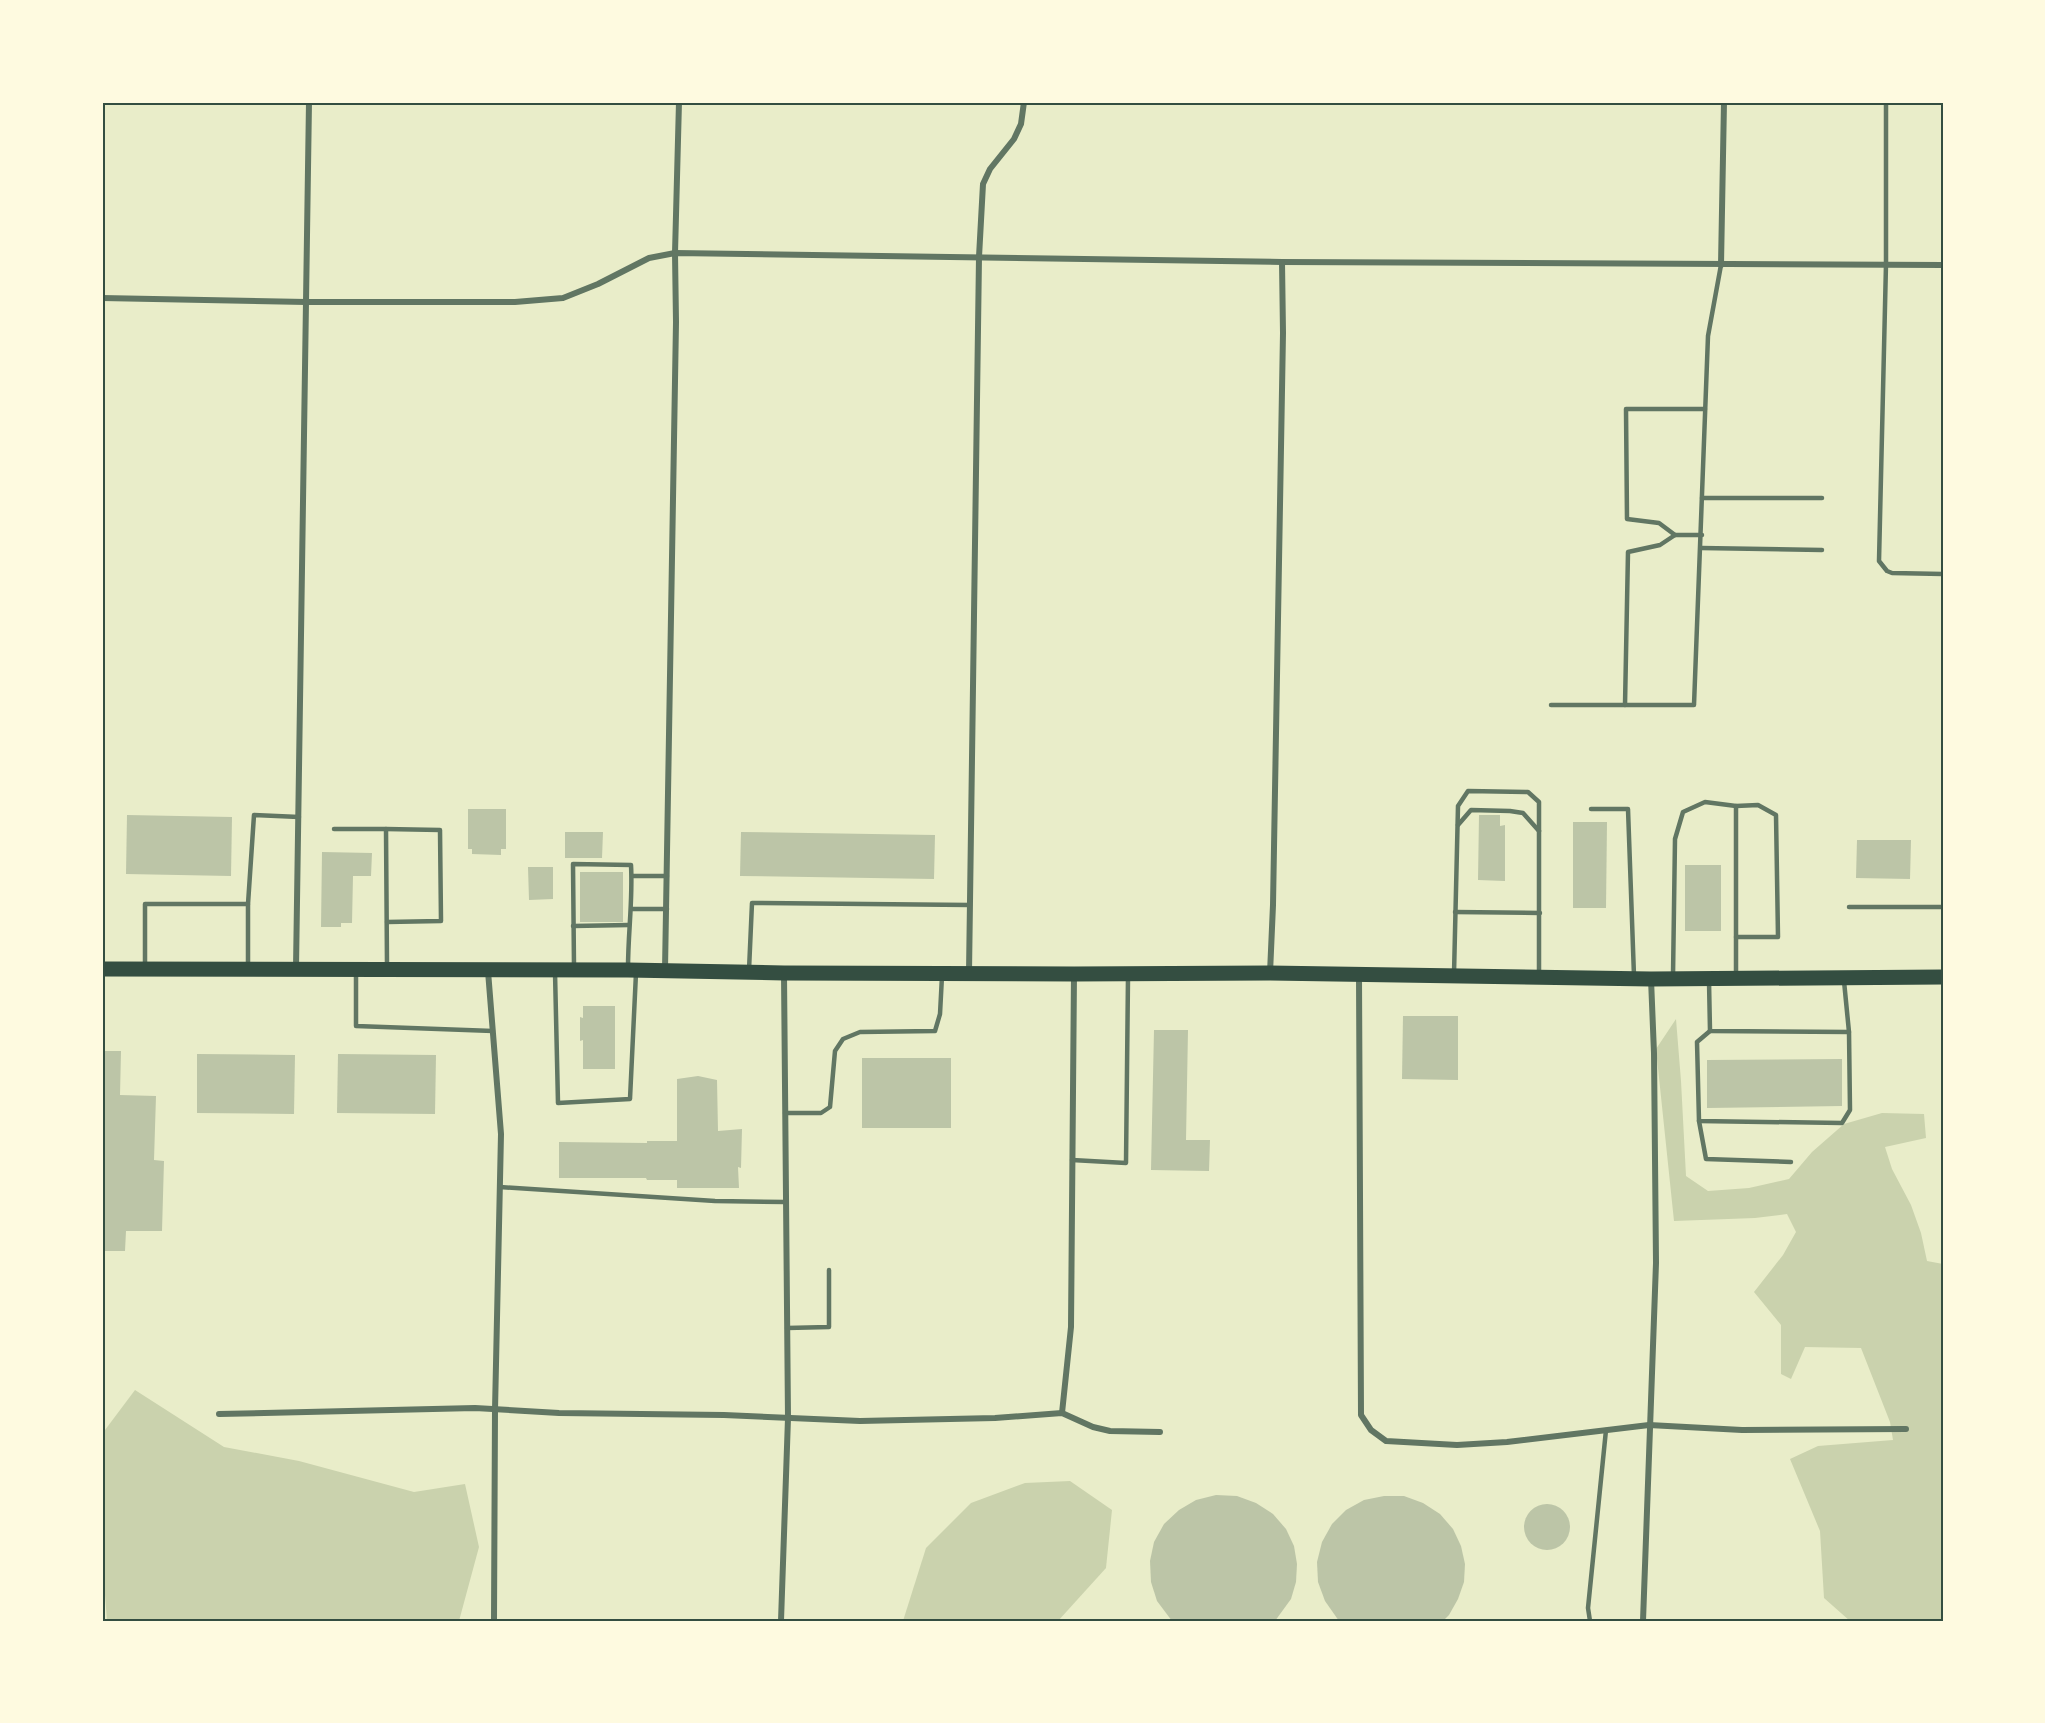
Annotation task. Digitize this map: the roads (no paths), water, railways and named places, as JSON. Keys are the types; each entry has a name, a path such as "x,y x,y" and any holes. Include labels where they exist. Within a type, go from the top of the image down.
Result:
{"main road":[{"path":"102,969 487,969 784,974 1074,975 1270,973 1651,979 1943,977"}],"street":[{"path":"296,968 309,102"},
{"path":"665,971 679,102"},
{"path":"969,974 979,257 983,184 990,169 1014,139 1021,124 1024,102"},
{"path":"1721,265 1724,102"},
{"path":"102,298 515,303 563,298 598,284 649,258 675,253 1282,262 1943,264"},
{"path":"1270,973 1283,333 1282,262"},
{"path":"487,969 501,1134 495,1410 494,1621"},
{"path":"781,1621 788,1418 784,974"},
{"path":"1062,1413 1071,1327 1074,975"},
{"path":"1359,975 1361,1415 1371,1430 1386,1441 1457,1445 1507,1442 1649,1425 1742,1430 1906,1429"},
{"path":"1643,1621 1656,1263 1651,979"},
{"path":"219,1414 475,1408 860,1422 995,1419 1062,1413 1093,1427 1110,1431 1160,1432"}],"lane":[{"path":"1886,102 1886,264 1879,561 1887,571 1892,573 1943,574"},
{"path":"1551,705 1694,705 1708,336 1721,265"},
{"path":"1675,535 1659,523 1626,519 1626,409 1705,409"},
{"path":"1702,498 1822,498"},
{"path":"1625,705 1628,552 1660,545 1675,535 1702,535"},
{"path":"1701,548 1822,550"},
{"path":"1454,976 1458,806 1468,791 1528,792 1539,802 1539,977"},
{"path":"1673,979 1675,839 1683,812 1705,802 1736,806 1758,805 1776,815 1778,937 1736,936"},
{"path":"1736,806 1736,978"},
{"path":"1591,809 1628,809 1634,978"},
{"path":"1458,826 1471,810 1510,811 1523,813 1539,831"},
{"path":"248,969 248,904 254,815 299,817"},
{"path":"334,829 440,830 441,921 387,922"},
{"path":"386,829 387,969"},
{"path":"554,970 558,1103 630,1099 632,970 628,925 632,909 631,865 573,864 574,970"},
{"path":"632,876 667,876"},
{"path":"573,898 580,898"},
{"path":"623,898 632,898"},
{"path":"749,973 752,903 970,905"},
{"path":"145,969 145,904 248,904"},
{"path":"1849,907 1943,907"},
{"path":"632,909 666,909"},
{"path":"1455,912 1540,913"},
{"path":"573,926 628,925"},
{"path":"356,969 356,1026 493,1031"},
{"path":"785,1113 821,1113 830,1107 835,1051 843,1039 860,1032 935,1031 940,1014 942,973"},
{"path":"1072,1160 1126,1163 1128,974"},
{"path":"1709,978 1710,1031"},
{"path":"1699,1121 1842,1123 1850,1110 1849,1032 1844,978"},
{"path":"1791,1162 1706,1159 1699,1121 1697,1042 1710,1031 1849,1032"},
{"path":"500,1187 704,1200 786,1202"},
{"path":"787,1328 829,1327 829,1270"},
{"path":"1590,1621 1588,1608 1606,1430"}]}
